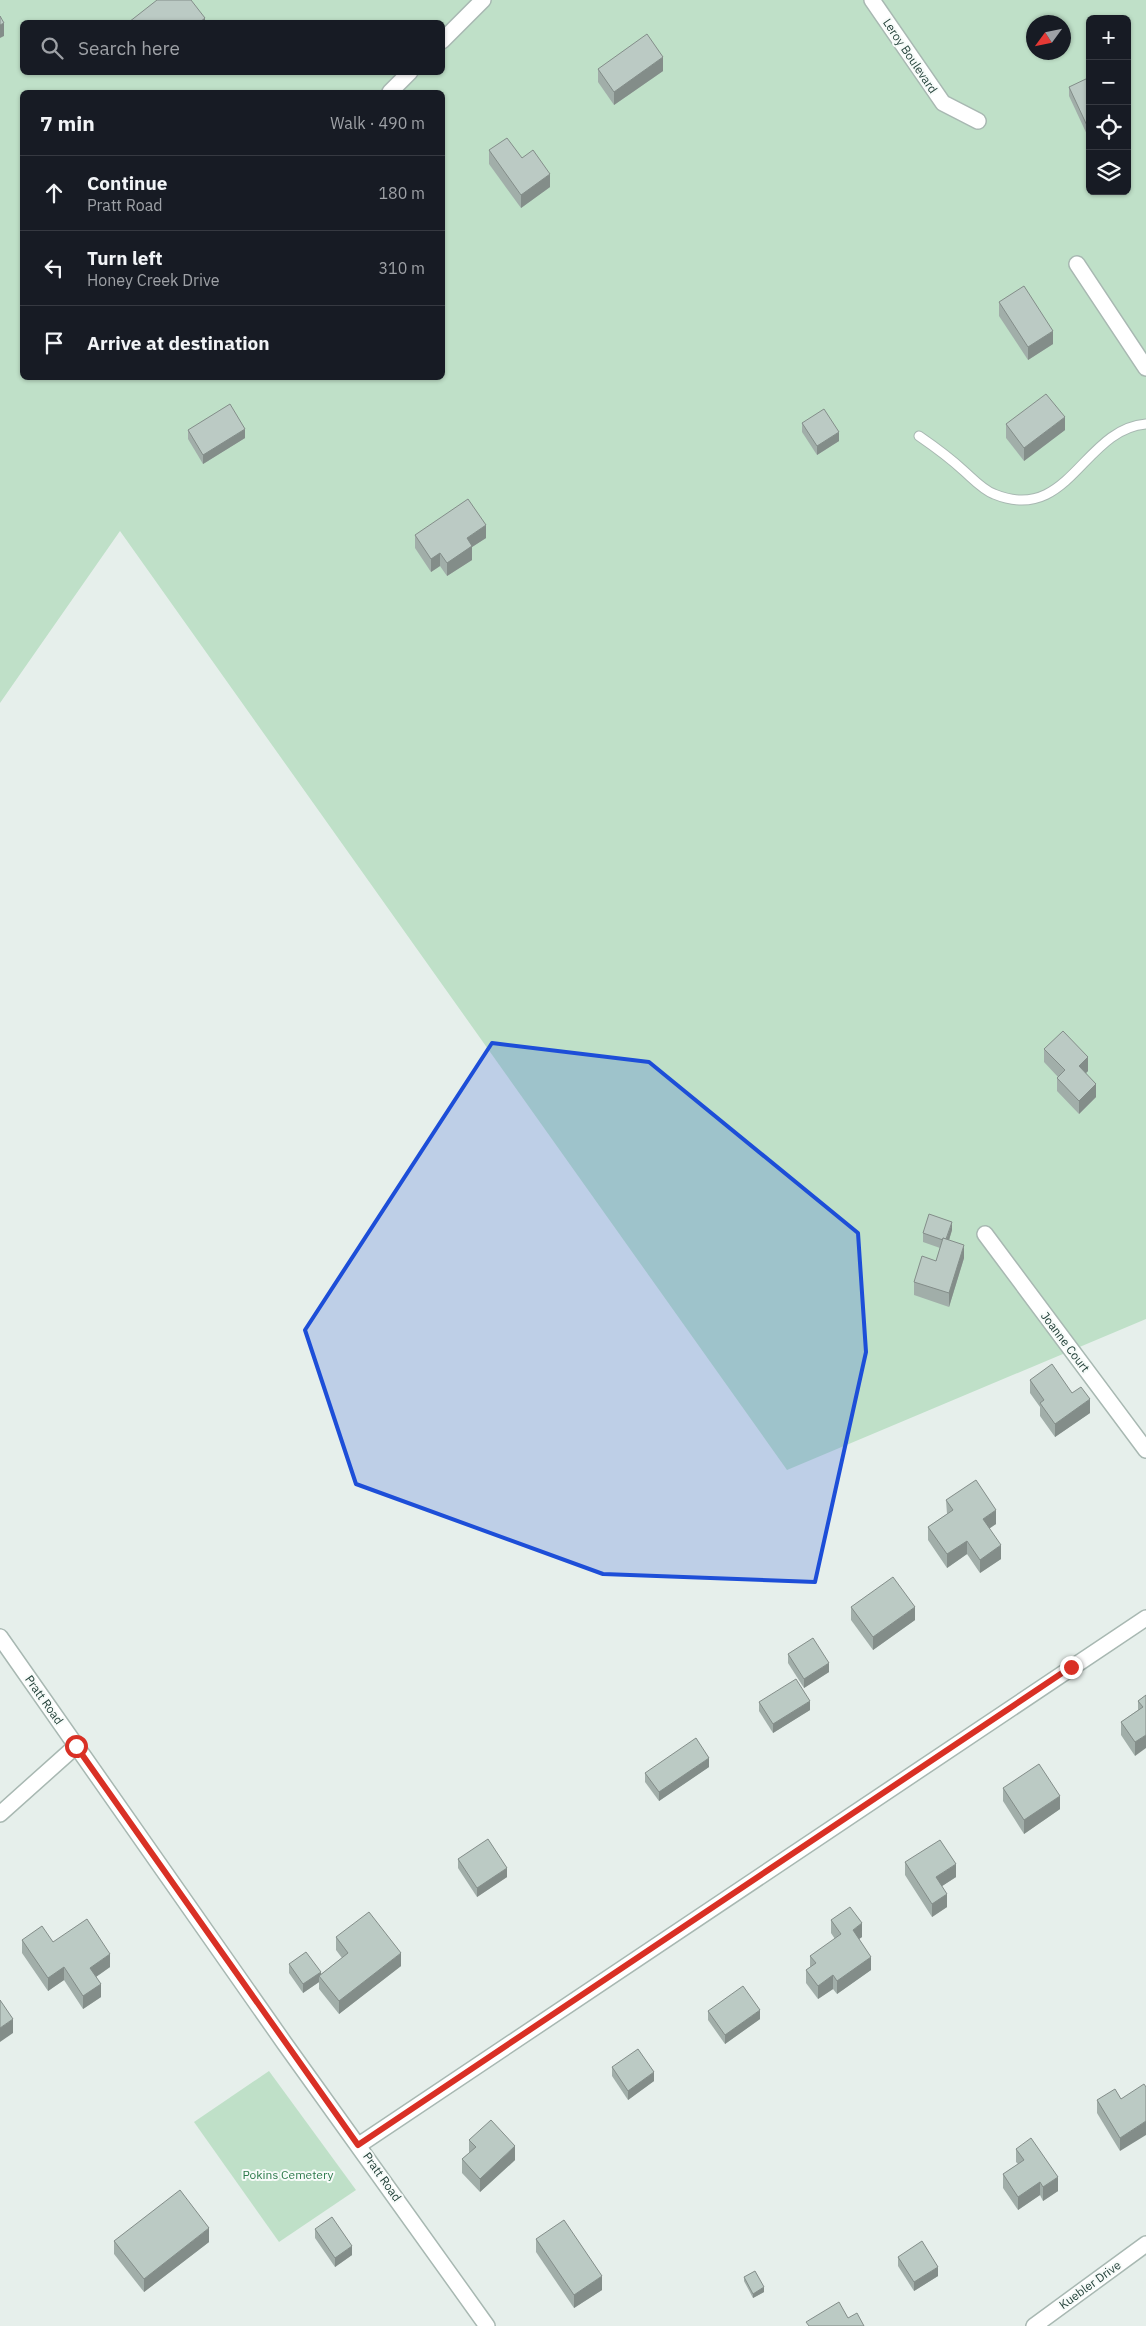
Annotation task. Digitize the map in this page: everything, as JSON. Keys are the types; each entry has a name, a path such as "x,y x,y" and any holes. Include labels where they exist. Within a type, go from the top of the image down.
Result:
{"street":[{"path":"445,38 483,0"},
{"name":"Leroy Boulevard","path":"872,0 943,103 978,121"},
{"path":"392,90 407,75"},
{"path":"1077,264 1146,368"},
{"name":"Joanne Court","path":"985,1234 1146,1450"},
{"path":"358,2145 1146,1618"},
{"name":"Pratt Road","path":"0,1637 487,2326"},
{"path":"0,1814 76,1746"},
{"name":"Kuebler Drive","path":"1034,2326 1146,2244"}],"lane":[{"path":"919,436 992,494 1018,501 1040,499 1058,488 1112,437 1125,430 1146,424"}],"highlighted area":[{"path":"492,1043 649,1062 858,1233 866,1352 815,1582 603,1574 356,1484 305,1330"}],"green space":[{"path":"0,0 1146,0 1146,1319 787,1470 120,531 0,703"},
{"name":"Pokins Cemetery","path":"269,2071 356,2190 279,2242 194,2122"}],"building":[{"path":"157,0 191,0 205,18 202,20 132,20"},
{"path":"0,16 4,23 0,25"},
{"path":"647,34 663,57 614,92 598,69"},
{"path":"1086,79 1086,123 1069,87"},
{"path":"507,138 522,158 533,150 550,174 521,195 489,150"},
{"path":"1024,286 1053,331 1028,347 999,302"},
{"path":"1046,394 1065,417 1024,448 1006,424"},
{"path":"230,404 245,429 203,455 188,430"},
{"path":"824,409 839,432 817,446 802,423"},
{"path":"468,499 486,525 467,538 472,546 447,563 440,553 431,559 415,535"},
{"path":"1063,1031 1088,1057 1079,1066 1096,1084 1079,1101 1057,1078 1065,1070 1044,1049"},
{"path":"929,1214 952,1222 946,1239 943,1238 943,1240 923,1233"},
{"path":"943,1238 964,1245 949,1293 914,1282 922,1256 936,1261"},
{"path":"1052,1364 1072,1393 1081,1387 1090,1399 1055,1424 1040,1403 1044,1400 1030,1380"},
{"path":"976,1480 996,1510 983,1519 1001,1545 980,1560 967,1541 947,1554 928,1527 953,1510 946,1500"},
{"path":"893,1577 915,1607 873,1637 851,1607"},
{"path":"813,1638 829,1663 804,1679 788,1654"},
{"path":"796,1679 810,1701 773,1724 759,1702"},
{"path":"1146,1695 1146,1735 1135,1742 1121,1722 1143,1707 1138,1701"},
{"path":"696,1738 709,1758 659,1792 645,1773"},
{"path":"1039,1764 1060,1796 1024,1820 1003,1788"},
{"path":"488,1839 507,1868 477,1888 458,1859"},
{"path":"940,1840 956,1864 936,1877 947,1894 932,1904 905,1862"},
{"path":"850,1907 862,1923 853,1930 871,1957 837,1981 833,1975 818,1986 806,1970 816,1963 810,1956 841,1934 831,1920"},
{"path":"369,1912 401,1953 339,2001 319,1976 348,1953 336,1937"},
{"path":"87,1919 110,1954 90,1968 101,1984 83,1996 64,1967 48,1978 22,1940 42,1926 53,1942"},
{"path":"306,1952 321,1972 303,1984 289,1964"},
{"path":"743,1986 760,2010 725,2035 708,2011"},
{"path":"0,2000 13,2019 0,2028"},
{"path":"638,2049 654,2072 628,2091 612,2067"},
{"path":"1144,2084 1146,2087 1146,2121 1120,2138 1097,2100 1115,2089 1121,2099"},
{"path":"491,2120 515,2146 480,2179 462,2159 476,2147 469,2140"},
{"path":"1031,2138 1058,2177 1043,2187 1040,2182 1018,2197 1003,2174 1024,2160 1016,2149"},
{"path":"180,2190 209,2228 144,2279 114,2241"},
{"path":"332,2217 352,2246 335,2258 315,2229"},
{"path":"564,2220 602,2276 574,2295 536,2239"},
{"path":"922,2241 938,2267 914,2282 898,2257"},
{"path":"755,2271 764,2287 753,2294 744,2277"},
{"path":"839,2302 848,2318 857,2313 864,2326 809,2326 806,2322"}],"route":[{"path":"76,1746 358,2145 1023,1701 1071,1667"}]}
